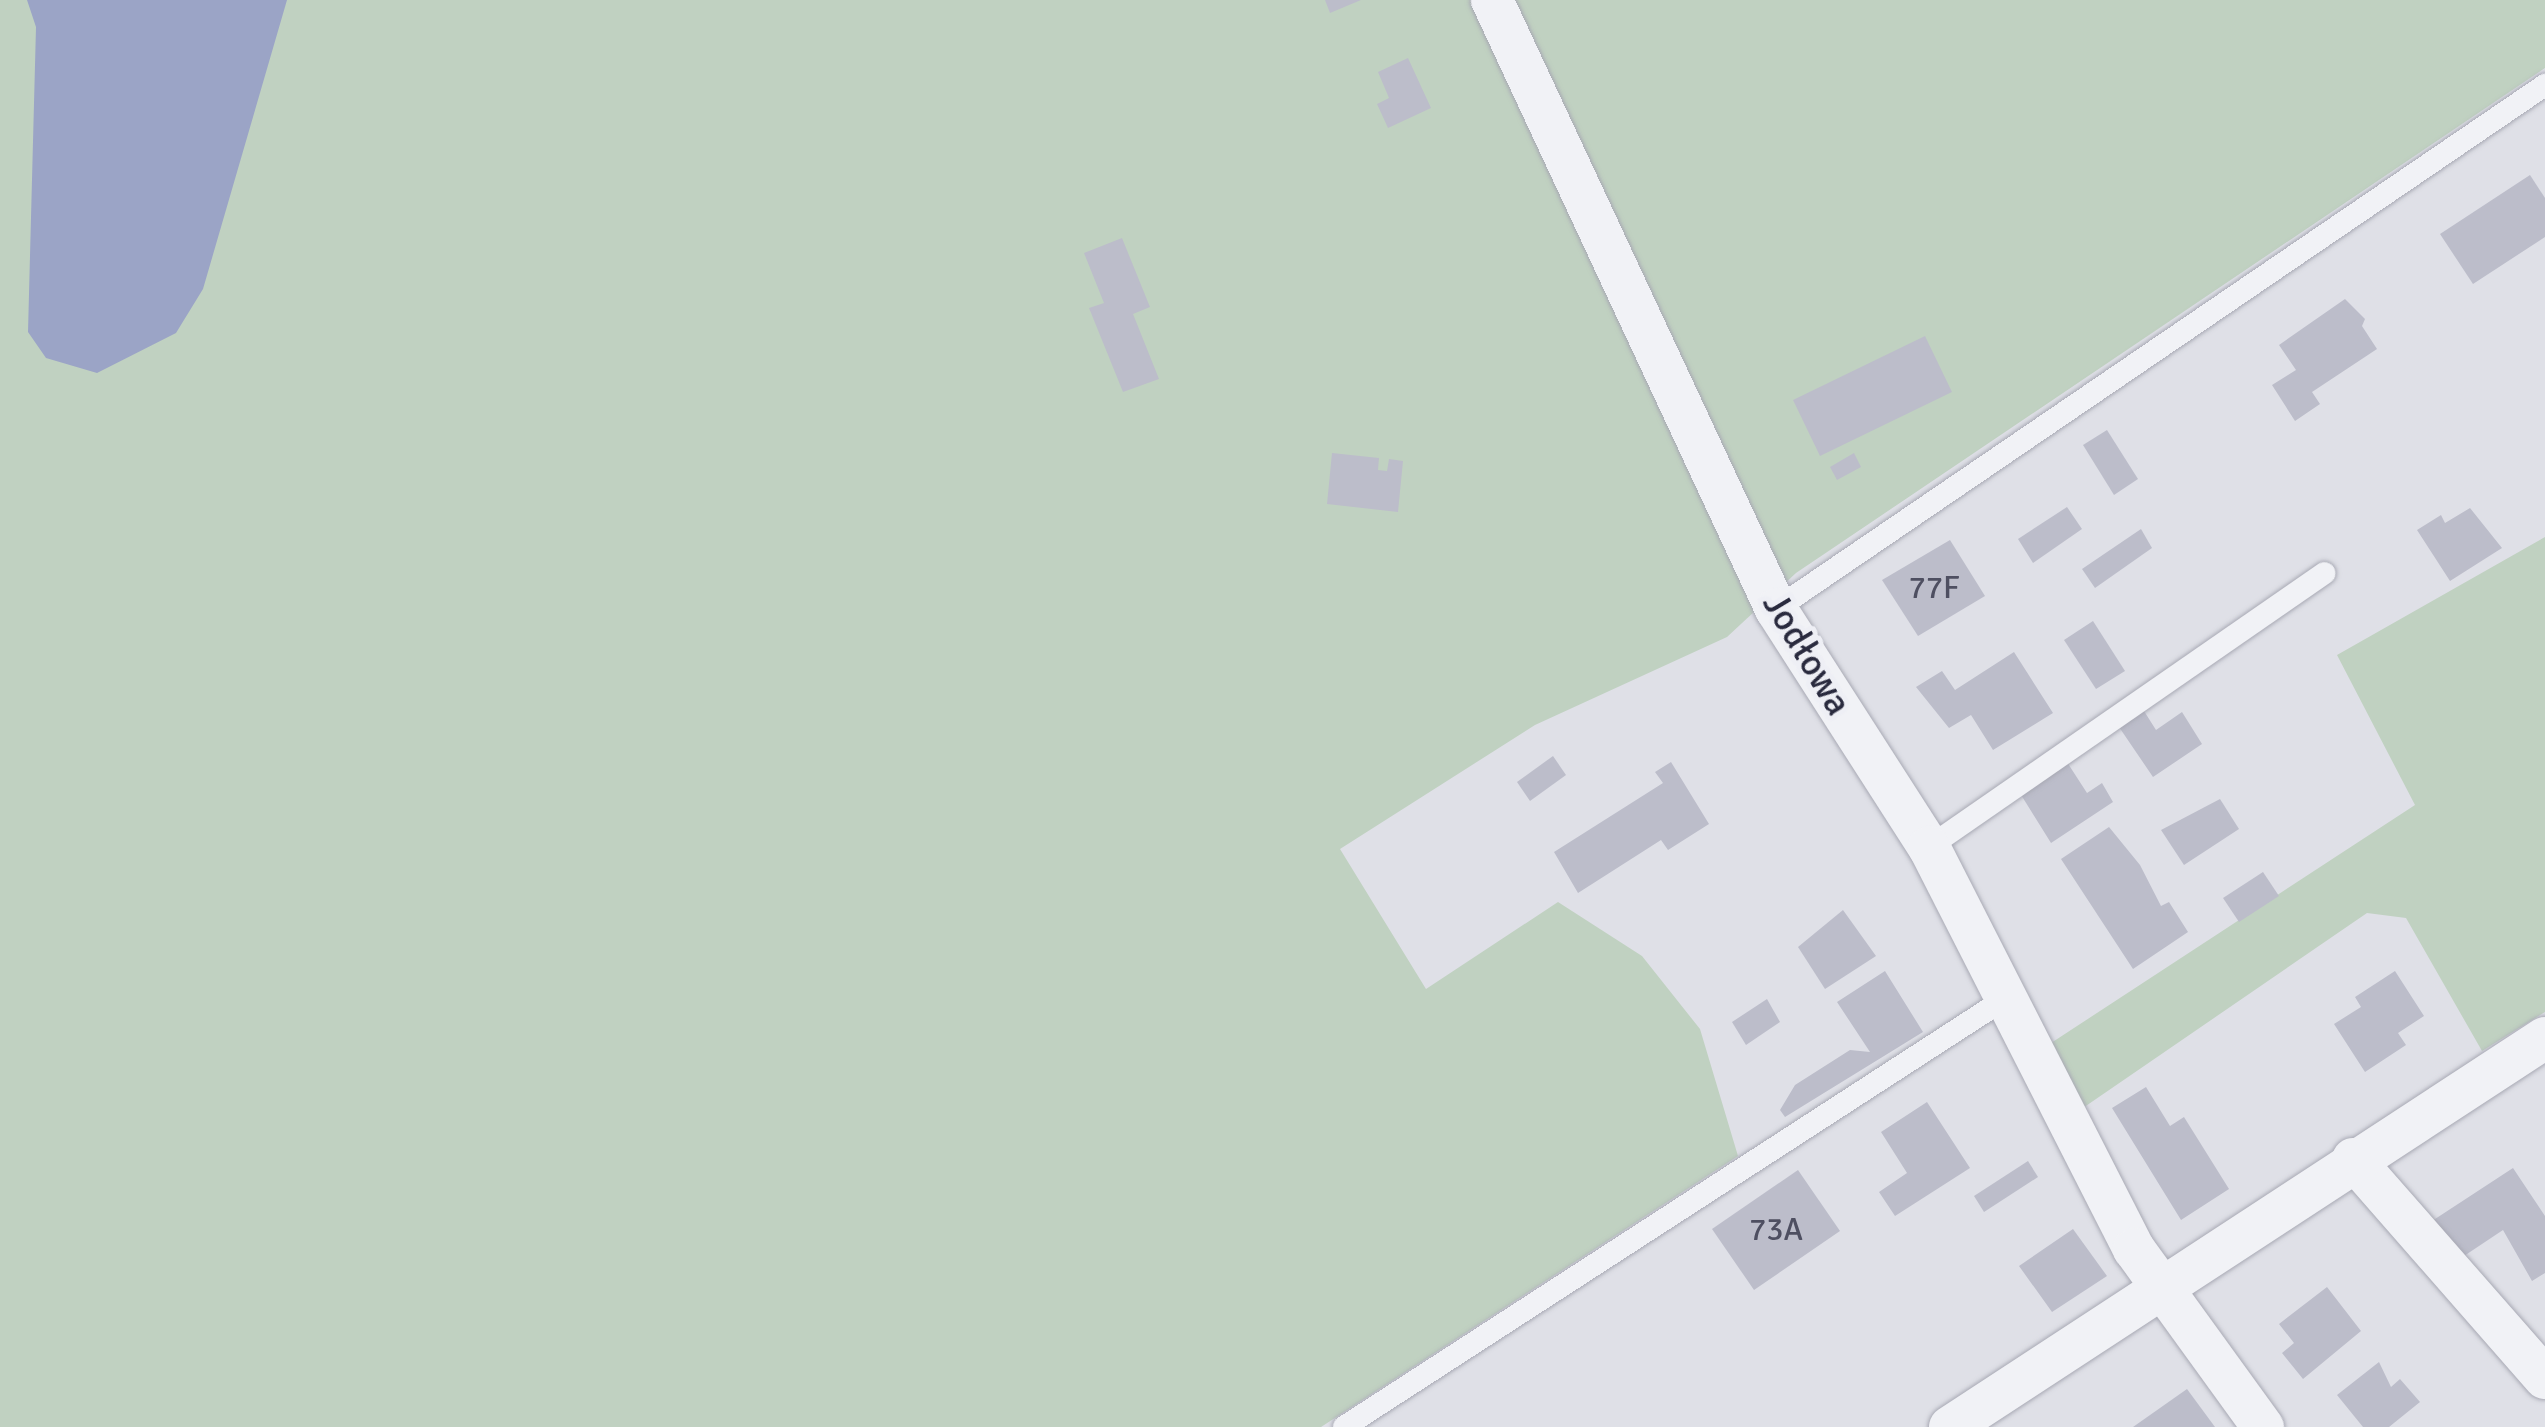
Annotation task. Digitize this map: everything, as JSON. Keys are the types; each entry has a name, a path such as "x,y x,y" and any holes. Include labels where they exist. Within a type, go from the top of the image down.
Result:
{"street":[{"name":"Jodłowa","path":"1492,0 1776,609 1929,847 2134,1249 2263,1427"},
{"path":"1950,1427 2353,1159 2545,1038"},
{"path":"2353,1159 2545,1378"}],"lane":[{"path":"1776,609 2545,85"},
{"path":"1929,847 2324,573"},
{"path":"1344,1427 2006,998"}],"green space":[{"path":"0,0 2545,0 2545,68 1796,573 1727,637 1535,725 1340,849 1426,989 1558,902 1642,956 1700,1029 1738,1156 1321,1427 0,1427"},
{"path":"2545,537 2545,1012 2482,1051 2406,918 2367,913 2080,1110 2048,1045 2415,805 2337,655"}],"water":[{"path":"27,0 287,0 203,289 176,333 97,373 46,358 28,332 36,27"}],"building":[{"path":"1325,0 1361,0 1330,13"},
{"path":"1408,58 1431,108 1388,128 1377,104 1389,98 1378,72"},
{"path":"2530,175 2545,198 2545,237 2473,284 2440,234"},
{"path":"1122,238 1150,307 1133,314 1159,379 1123,392 1089,308 1104,303 1084,253"},
{"path":"2345,299 2365,319 2362,326 2377,349 2312,392 2320,404 2295,421 2272,385 2296,370 2279,345"},
{"path":"1925,336 1952,392 1820,456 1793,400"},
{"path":"2107,430 2138,479 2114,495 2083,445"},
{"path":"1332,453 1379,458 1378,470 1387,471 1389,459 1403,461 1398,512 1327,504"},
{"path":"1854,453 1861,467 1837,480 1830,467"},
{"path":"2067,507 2082,529 2033,563 2018,539"},
{"path":"2470,508 2502,548 2450,581 2417,530 2441,515 2445,523"},
{"path":"2141,529 2152,548 2095,588 2082,569"},
{"path":"1950,540 1985,596 1918,636 1882,580"},
{"path":"2093,621 2125,671 2096,689 2064,640"},
{"path":"2014,652 2053,713 1993,750 1971,715 1949,728 1916,687 1942,671 1955,690"},
{"path":"2144,711 2156,730 2182,712 2202,744 2153,777 2119,727"},
{"path":"1553,756 1566,775 1530,801 1517,782"},
{"path":"2065,759 2087,793 2102,783 2113,802 2051,843 2018,790"},
{"path":"1671,762 1709,824 1668,850 1661,840 1578,893 1554,852 1663,783 1655,772"},
{"path":"2220,799 2239,829 2184,865 2161,830"},
{"path":"2109,827 2140,865 2161,906 2169,902 2188,932 2133,969 2061,859"},
{"path":"2263,872 2279,896 2239,922 2223,898"},
{"path":"1843,910 1876,956 1825,989 1798,947"},
{"path":"1885,971 1923,1032 1785,1117 1780,1110 1795,1085 1850,1050 1870,1052 1837,1002"},
{"path":"2395,971 2424,1016 2398,1033 2406,1045 2365,1072 2334,1024 2361,1007 2355,997"},
{"path":"1767,999 1780,1022 1746,1045 1732,1022"},
{"path":"2146,1087 2170,1126 2184,1117 2229,1189 2181,1220 2112,1108"},
{"path":"1927,1102 1970,1168 1895,1216 1879,1192 1907,1173 1881,1132"},
{"path":"2028,1161 2038,1177 1984,1212 1974,1196"},
{"path":"2513,1168 2545,1216 2545,1273 2532,1281 2503,1230 2458,1260 2432,1221"},
{"path":"1798,1170 1840,1231 1754,1290 1712,1229"},
{"path":"2073,1229 2107,1276 2052,1312 2019,1266"},
{"path":"2327,1287 2361,1331 2303,1379 2282,1353 2294,1343 2279,1324"},
{"path":"2379,1362 2391,1387 2400,1379 2420,1402 2389,1427 2363,1427 2337,1395"},
{"path":"2187,1389 2215,1427 2133,1427"}]}
